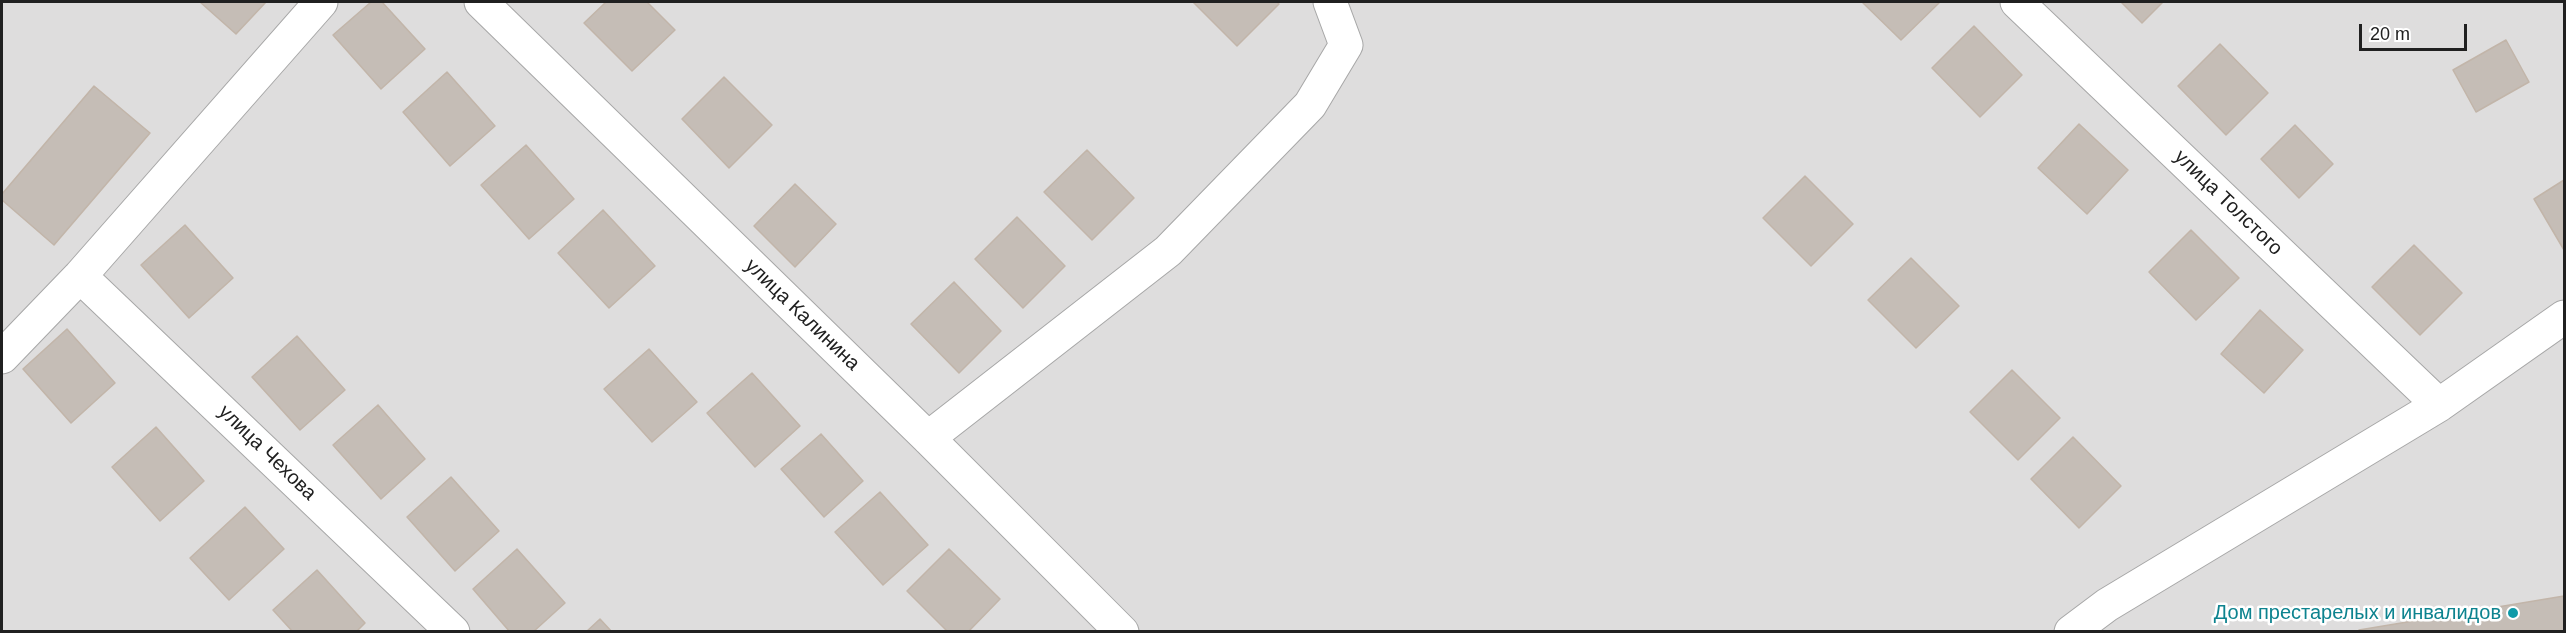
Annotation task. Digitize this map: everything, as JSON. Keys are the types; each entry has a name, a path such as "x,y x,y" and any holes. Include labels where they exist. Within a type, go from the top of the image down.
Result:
{"street":[{"path":"2,357 80,276 321,2"},
{"name":"улица Калинина","path":"481,2 928,438 1122,632"},
{"path":"928,438 1168,251 1310,105 1346,45 1330,2"},
{"name":"улица Толстого","path":"2017,2 2439,405"},
{"name":"улица Чехова","path":"80,276 453,632"},
{"path":"2071,632 2107,605 2439,405 2565,317"}],"shaded area":[{"path":"2,2 2564,2 2564,631 2,631"}],"building":[{"path":"200,2 266,2 236,34"},
{"path":"371,2 382,2 425,49 381,89 333,35"},
{"path":"606,2 647,2 675,30 632,71 584,23"},
{"path":"1193,2 1277,2 1279,4 1237,46"},
{"path":"1862,2 1940,2 1901,40"},
{"path":"2121,2 2163,2 2142,23"},
{"path":"1974,26 2022,75 1980,117 1932,68"},
{"path":"2506,40 2529,82 2476,112 2453,70"},
{"path":"2220,44 2268,93 2226,135 2178,86"},
{"path":"447,72 495,126 450,166 403,112"},
{"path":"724,77 772,125 729,168 682,119"},
{"path":"94,86 150,133 54,245 2,200 2,194"},
{"path":"2079,124 2128,170 2087,214 2038,168"},
{"path":"2295,125 2333,164 2299,198 2261,159"},
{"path":"526,145 574,199 529,239 481,185"},
{"path":"1087,150 1134,198 1092,240 1044,192"},
{"path":"1805,176 1853,224 1811,266 1763,218"},
{"path":"2564,180 2564,250 2534,199"},
{"path":"795,184 836,224 795,267 754,226"},
{"path":"603,210 655,266 609,308 558,253"},
{"path":"1017,217 1065,266 1023,308 975,259"},
{"path":"185,225 233,278 189,318 141,265"},
{"path":"2191,230 2239,278 2196,320 2149,272"},
{"path":"2414,245 2462,293 2420,335 2372,287"},
{"path":"1911,258 1959,306 1916,348 1868,300"},
{"path":"954,282 1001,331 959,373 911,324"},
{"path":"2260,310 2303,350 2264,393 2221,354"},
{"path":"67,329 115,383 71,423 23,369"},
{"path":"297,336 345,390 300,430 252,377"},
{"path":"649,349 697,402 652,442 604,389"},
{"path":"2012,370 2060,418 2018,460 1970,412"},
{"path":"752,373 800,426 755,467 707,413"},
{"path":"378,405 425,459 381,499 333,445"},
{"path":"156,427 204,481 160,521 112,467"},
{"path":"821,434 863,481 824,517 781,469"},
{"path":"2073,437 2121,486 2079,528 2031,479"},
{"path":"451,477 499,531 455,571 407,517"},
{"path":"880,492 928,545 883,585 835,532"},
{"path":"245,507 284,549 229,600 190,558"},
{"path":"517,549 565,603 533,632 510,632 473,589"},
{"path":"949,549 1000,599 968,632 948,632 907,591"},
{"path":"317,570 365,623 356,632 293,632 273,610"},
{"name":"Дом престарелых и инвалидов","path":"2564,596 2564,632 2359,632 2359,630"},
{"path":"600,619 612,632 586,632"}],"place":[{"name":"Дом престарелых и инвалидов","path":"2513,613"}]}
